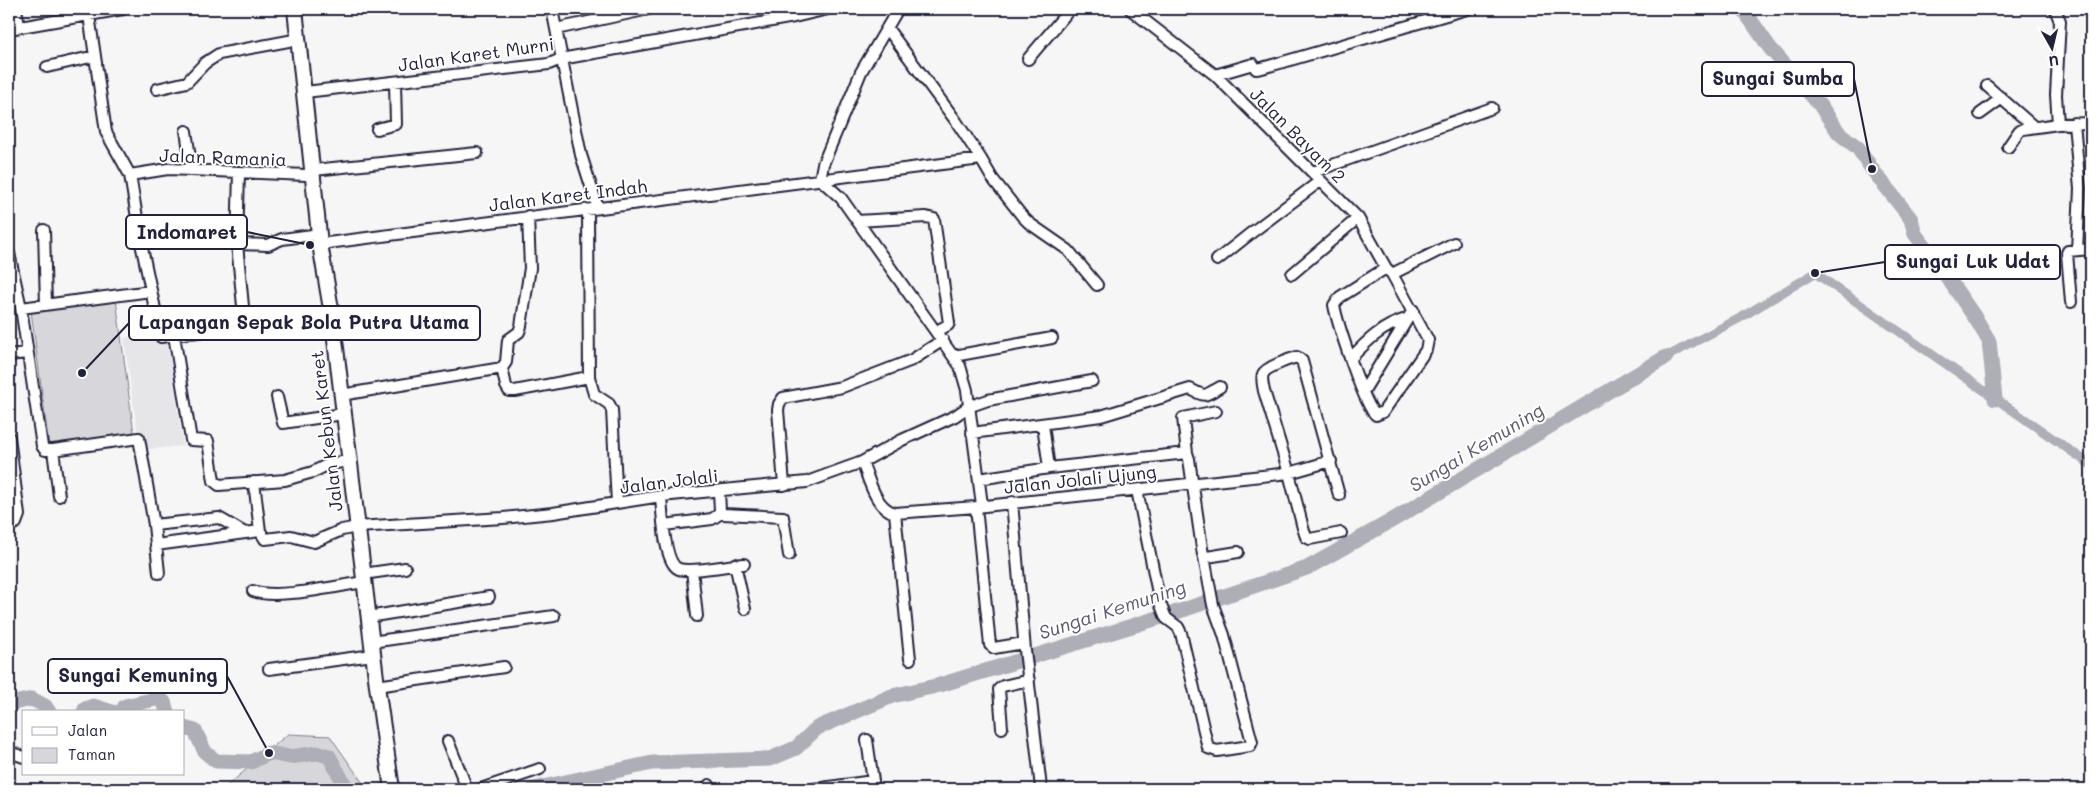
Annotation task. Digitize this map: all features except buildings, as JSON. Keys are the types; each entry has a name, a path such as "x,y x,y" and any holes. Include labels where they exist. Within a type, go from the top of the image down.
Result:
{"main road":[{"name":"Jalan Kebun Karet","path":"295,9 320,239 332,315 363,578 392,789"}],"street":[{"path":"16,9 14,28 123,9"},
{"path":"552,9 581,154 598,208"},
{"path":"556,29 649,9"},
{"name":"Jalan Karet Murni","path":"305,92 549,64 562,59 806,11 828,9"},
{"path":"898,9 861,72 824,164 820,179 841,198 858,221 954,356 965,378 979,479 979,506 990,646 994,648 1025,646"},
{"path":"1028,59 1070,9"},
{"name":"Jalan Bayam 2","path":"1130,9 1215,75 1358,218 1427,336 1428,343 1426,350 1381,414 1374,414 1363,392"},
{"path":"1215,75 1253,64 1256,69 1262,68 1468,9"},
{"path":"2054,9 2060,21 2056,95 2058,124"},
{"path":"89,15 106,132 130,175 161,337 332,315"},
{"path":"887,28 956,121 992,178 1022,216 1068,250 1097,284"},
{"path":"156,89 187,82 205,63 219,54 299,39"},
{"path":"47,67 95,56"},
{"path":"377,129 396,124 395,82"},
{"path":"1987,86 2033,126"},
{"path":"1980,114 2002,98"},
{"path":"1313,172 1492,108"},
{"path":"2074,123 2080,188 2077,250"},
{"path":"2008,147 2018,131 2033,126 2091,123"},
{"path":"186,131 192,170"},
{"name":"Jalan Ramania","path":"130,175 162,169 297,176 306,175 314,170 476,154"},
{"name":"Jalan Karet Indah","path":"237,244 268,245 282,239 320,239 588,211 598,208 981,159"},
{"path":"239,173 237,244 245,327"},
{"path":"1217,260 1320,181"},
{"path":"588,211 589,377 594,394 609,404 612,410 617,503"},
{"path":"528,216 530,268 521,326 519,332 508,340 506,362 502,368 506,386 509,391 515,391 589,377"},
{"path":"858,221 926,217 934,219 949,323 936,331"},
{"path":"1292,274 1358,218"},
{"path":"44,230 46,305"},
{"path":"1363,392 1336,315 1335,302 1389,271 1454,243"},
{"path":"2071,302 2067,253 2068,251 2091,249"},
{"path":"9,253 11,276 21,308 26,353 42,446 45,450 53,450 139,438 154,525 159,573"},
{"path":"21,308 151,291"},
{"path":"1363,392 1412,310"},
{"path":"1351,358 1378,332 1394,322 1406,319"},
{"path":"174,335 191,441 208,441 214,481 217,484 292,479 313,472 326,465 349,461"},
{"path":"954,356 1052,338"},
{"path":"784,485 778,410 783,398 842,388 912,360 943,340"},
{"path":"9,355 26,353"},
{"path":"1339,495 1302,361 1297,357 1290,359 1264,372 1262,377 1264,391 1306,537 1310,539 1341,533"},
{"path":"341,395 502,368"},
{"name":"Jalan Jolali","path":"260,531 265,539 291,536 314,542 342,530 357,527 503,518 661,496 807,482 862,462 902,440 955,416 968,407 988,400 1092,380"},
{"path":"972,433 1102,416 1190,388 1200,395 1206,395 1220,387"},
{"path":"277,397 283,422 343,414"},
{"path":"1137,490 1160,603 1166,618 1178,627 1181,633 1208,748 1217,751 1250,746 1252,742 1231,660 1213,605 1187,453 1184,418 1216,412"},
{"path":"1043,425 1049,468"},
{"path":"9,437 19,515 16,523 9,525"},
{"path":"53,450 59,496"},
{"path":"979,479 1049,468 1187,453"},
{"name":"Jalan Jolali Ujung","path":"895,513 1137,490 1289,473 1331,461"},
{"path":"862,462 878,500 883,507 895,513 910,659"},
{"path":"156,545 260,531 254,482"},
{"path":"719,491 721,513"},
{"path":"661,496 668,554 675,567 680,570 692,570 739,564 745,609"},
{"path":"1012,502 1027,668 1042,788"},
{"path":"664,526 712,519 721,513 783,517 790,555"},
{"path":"154,525 219,518 245,533"},
{"path":"1204,557 1238,552"},
{"path":"253,591 260,594 277,594 405,568"},
{"path":"692,570 697,616"},
{"path":"368,617 489,597"},
{"path":"269,669 372,648 554,616"},
{"path":"377,686 504,667"},
{"path":"1002,728 999,689 1003,686 1029,680"},
{"path":"814,789 873,781 867,740"},
{"path":"448,741 464,781 465,789"},
{"path":"9,752 22,756"},
{"path":"481,789 540,769"}],"shaded area":[{"path":"166,332 183,446 140,450 124,338"}],"green space":[{"path":"116,299 134,434 49,445 31,311"},
{"path":"288,734 330,736 367,789 229,789 227,786"}],"waterway":[{"path":"1743,9 1770,48 1820,105 1839,133 1858,148 1911,219 1915,234 1976,319 1989,341 1995,399"},
{"path":"1666,357 1740,318 1815,273 2091,465"},
{"name":"Sungai Kemuning","path":"534,789 652,763 770,759 796,748 817,728 892,696 940,685 1171,614 1307,568 1391,521 1666,357"},
{"name":"Sungai Kemuning","path":"123,710 125,706 160,698 164,702 166,710"},
{"name":"Sungai Kemuning","path":"9,704 32,699 45,706 48,710"},
{"name":"Sungai Kemuning","path":"85,710 93,706 106,710"},
{"name":"Sungai Kemuning","path":"185,728 195,731 205,752 216,761 251,762 269,753 290,757 317,753 329,756 347,789"}],"place":[{"name":"Sungai Sumba","path":"1872,169"},
{"name":"Indomaret","path":"310,245"},
{"name":"Sungai Luk Udat","path":"1815,273"},
{"name":"Lapangan Sepak Bola Putra Utama","path":"82,373"},
{"name":"Sungai Kemuning","path":"269,753"}]}
